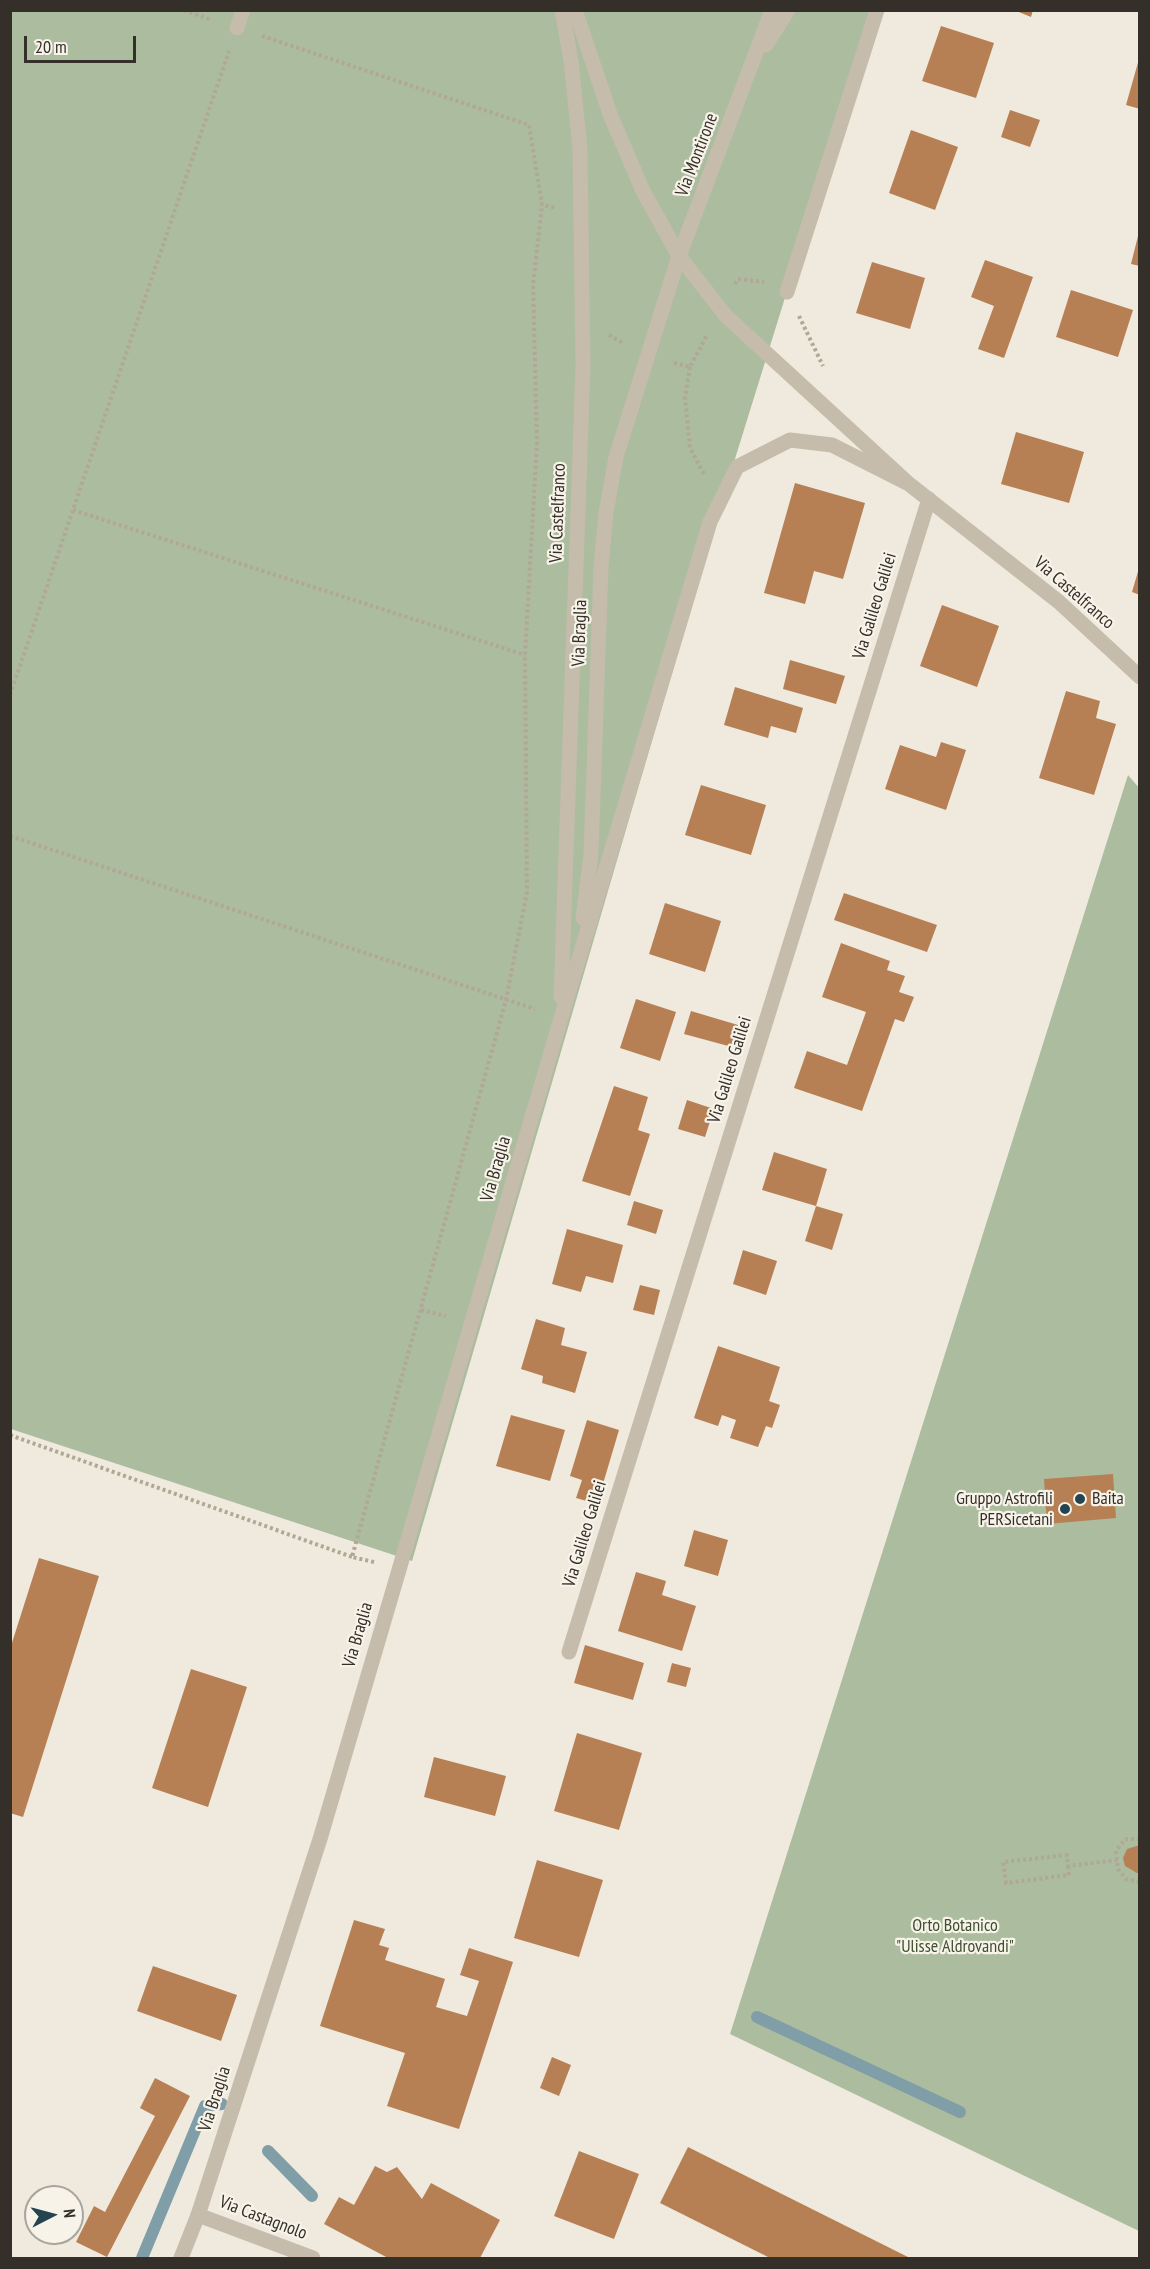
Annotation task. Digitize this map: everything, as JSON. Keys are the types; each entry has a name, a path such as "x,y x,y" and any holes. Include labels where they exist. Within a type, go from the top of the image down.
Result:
{"street":[{"path":"237,28 243,10"},
{"name":"Via Castelfranco","path":"561,1018 582,378 580,149 571,61 562,10"},
{"name":"Via Castelfranco","path":"575,10 609,114 643,191 679,256 721,309 909,484 1059,602 1140,677"},
{"name":"Via Montirone","path":"679,256 752,68 772,10"},
{"name":"Via Montirone","path":"752,68 788,10"},
{"path":"787,292 877,10"},
{"name":"Via Braglia","path":"561,1018 584,912 591,854 601,567 606,513 616,457 679,256"},
{"name":"Via Braglia","path":"181,2259 198,2215 320,1839 561,1018 710,522 737,467 790,440 832,445 909,484"},
{"name":"Via Galileo Galilei","path":"569,1652 929,500"},
{"name":"Via Castagnolo","path":"198,2215 313,2259"}],"path":[{"path":"10,695 237,28 529,125 542,206 533,285 537,442 525,655 526,892 506,1000 352,1557"},
{"path":"542,206 581,213"},
{"path":"608,325 609,336 648,356 690,367 738,279 764,282 787,292"},
{"path":"73,510 525,655"},
{"path":"10,836 561,1018"},
{"path":"10,1435 352,1557 378,1563"},
{"path":"1140,1839 1125,1839 1116,1851 1118,1869 1126,1879 1140,1882"},
{"path":"1067,1855 1068,1866 1069,1875 1006,1883 1003,1862 1067,1855"},
{"path":"1068,1866 1117,1860"}],"green space":[{"path":"11,11 874,11 725,491 412,1561 11,1429"},
{"name":"Orto Botanico \"Ulisse Aldrovandi\"","path":"1128,775 1140,789 1139,2231 730,2034"}],"building":[{"path":"1014,10 1033,10 1031,17"},
{"path":"941,26 994,43 976,98 922,81"},
{"path":"1140,59 1140,109 1126,105"},
{"path":"1010,110 1040,120 1030,147 1001,137"},
{"path":"911,130 958,147 935,210 889,193"},
{"path":"1140,232 1140,266 1131,264"},
{"path":"985,260 1033,277 1004,358 978,349 994,306 971,297"},
{"path":"872,262 925,278 910,329 856,313"},
{"path":"1071,290 1133,310 1118,357 1056,337"},
{"path":"1016,432 1084,452 1069,503 1001,484"},
{"path":"795,483 865,503 843,579 814,571 805,604 764,593"},
{"path":"1140,568 1140,595 1132,592"},
{"path":"942,605 999,626 977,687 920,666"},
{"path":"790,660 845,676 836,704 783,689"},
{"path":"735,687 803,708 796,733 771,726 768,738 724,725"},
{"path":"1066,691 1100,701 1096,718 1116,724 1094,795 1039,778"},
{"path":"941,742 966,750 946,810 885,789 900,745 936,757"},
{"path":"701,785 766,805 751,855 685,835"},
{"path":"844,893 937,925 927,952 834,920"},
{"path":"665,903 721,921 705,972 649,954"},
{"path":"841,943 890,961 887,970 905,976 899,992 914,997 904,1022 895,1019 862,1111 794,1088 807,1051 847,1065 866,1012 822,997"},
{"path":"636,999 676,1012 660,1061 620,1048"},
{"path":"691,1011 738,1025 732,1047 684,1034"},
{"path":"614,1086 648,1097 638,1130 650,1134 630,1196 582,1181"},
{"path":"687,1100 714,1109 705,1137 678,1129"},
{"path":"774,1152 827,1169 816,1206 762,1190"},
{"path":"634,1201 663,1210 656,1234 627,1225"},
{"path":"816,1206 843,1214 832,1250 805,1241"},
{"path":"567,1229 623,1245 613,1283 586,1276 581,1292 552,1284"},
{"path":"743,1250 777,1261 766,1295 733,1284"},
{"path":"640,1285 660,1290 654,1315 633,1310"},
{"path":"536,1319 565,1328 561,1345 587,1352 575,1393 542,1383 543,1376 521,1369"},
{"path":"718,1346 780,1367 769,1401 780,1405 772,1428 766,1426 758,1447 730,1438 736,1420 722,1415 718,1426 694,1418"},
{"path":"511,1415 565,1430 550,1481 496,1466"},
{"path":"587,1420 619,1430 597,1504 576,1498 582,1480 570,1476"},
{"name":"Baita","path":"1113,1474 1116,1518 1047,1524 1044,1479"},
{"path":"694,1530 728,1540 718,1576 684,1566"},
{"path":"39,1558 99,1576 23,1817 10,1813 10,1649"},
{"path":"636,1572 666,1581 662,1595 696,1606 682,1651 618,1631"},
{"path":"585,1645 644,1663 633,1700 574,1683"},
{"path":"672,1663 691,1668 686,1687 667,1682"},
{"path":"191,1669 247,1687 208,1807 152,1788"},
{"path":"577,1733 642,1753 619,1830 554,1811"},
{"path":"434,1757 506,1776 495,1816 424,1797"},
{"path":"1140,1845 1140,1873 1137,1873 1125,1866 1123,1858 1127,1849"},
{"path":"537,1860 603,1880 579,1957 514,1938"},
{"path":"354,1920 385,1929 379,1945 389,1948 385,1960 445,1979 436,2007 467,2016 479,1981 460,1975 469,1948 513,1962 459,2129 387,2106 405,2053 320,2026"},
{"path":"153,1966 237,1995 221,2041 137,2011"},
{"path":"552,2057 571,2065 559,2096 540,2088"},
{"path":"155,2078 190,2096 107,2257 82,2245 84,2226 94,2206 105,2212 155,2116 140,2108"},
{"path":"688,2147 910,2258 770,2258 660,2203"},
{"path":"579,2151 639,2174 614,2239 554,2216"},
{"path":"375,2166 387,2172 397,2167 422,2199 431,2183 500,2220 480,2258 388,2258 324,2224 339,2197 354,2205"}],"waterway":[{"path":"757,2017 960,2112"},
{"path":"142,2258 205,2106 222,2104"},
{"path":"268,2151 312,2196"}],"place":[{"name":"Baita","path":"1080,1499"},
{"name":"Gruppo Astrofili PERSicetani","path":"1065,1509"}]}
